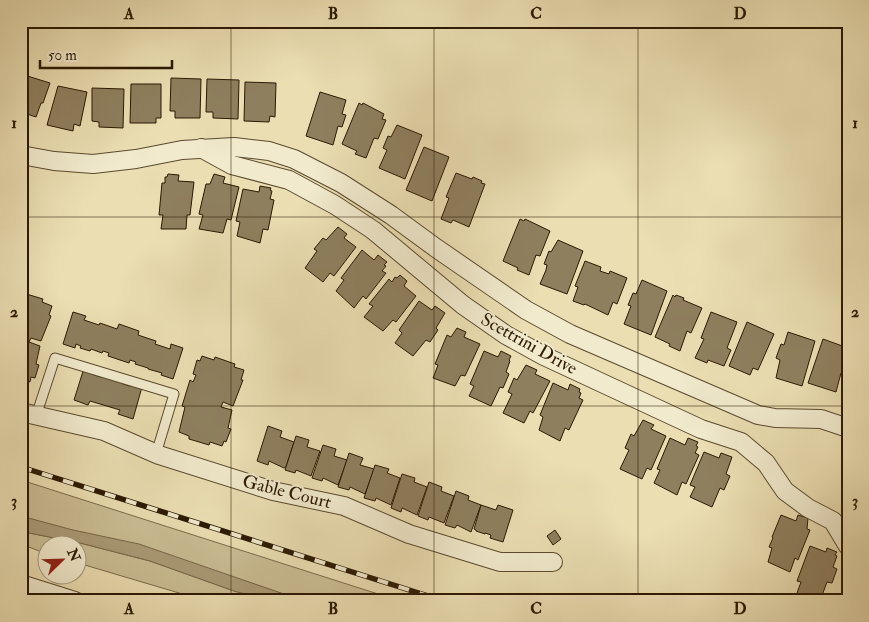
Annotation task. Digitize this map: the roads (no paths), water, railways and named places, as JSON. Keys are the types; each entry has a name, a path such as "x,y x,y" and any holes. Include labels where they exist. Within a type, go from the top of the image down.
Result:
{"street":[{"name":"Scettrini Drive","path":"21,155 54,161 93,164 201,148 243,148 268,151 294,159 341,183 391,215 526,310 570,334 758,415 775,418 821,418 848,428"},
{"name":"Scettrini Drive","path":"201,148 232,165 289,180 335,205 373,230 463,305 506,335 544,356 701,429 741,442 766,463 785,491 808,508 833,521 848,546"},
{"name":"Gable Court","path":"29,414 104,431 156,454 273,491 344,506 409,534 500,562 553,562"},
{"path":"21,584 75,601"}],"lane":[{"path":"29,414 55,358 174,394 156,454"}],"railway":[{"path":"21,467 444,601"}]}
